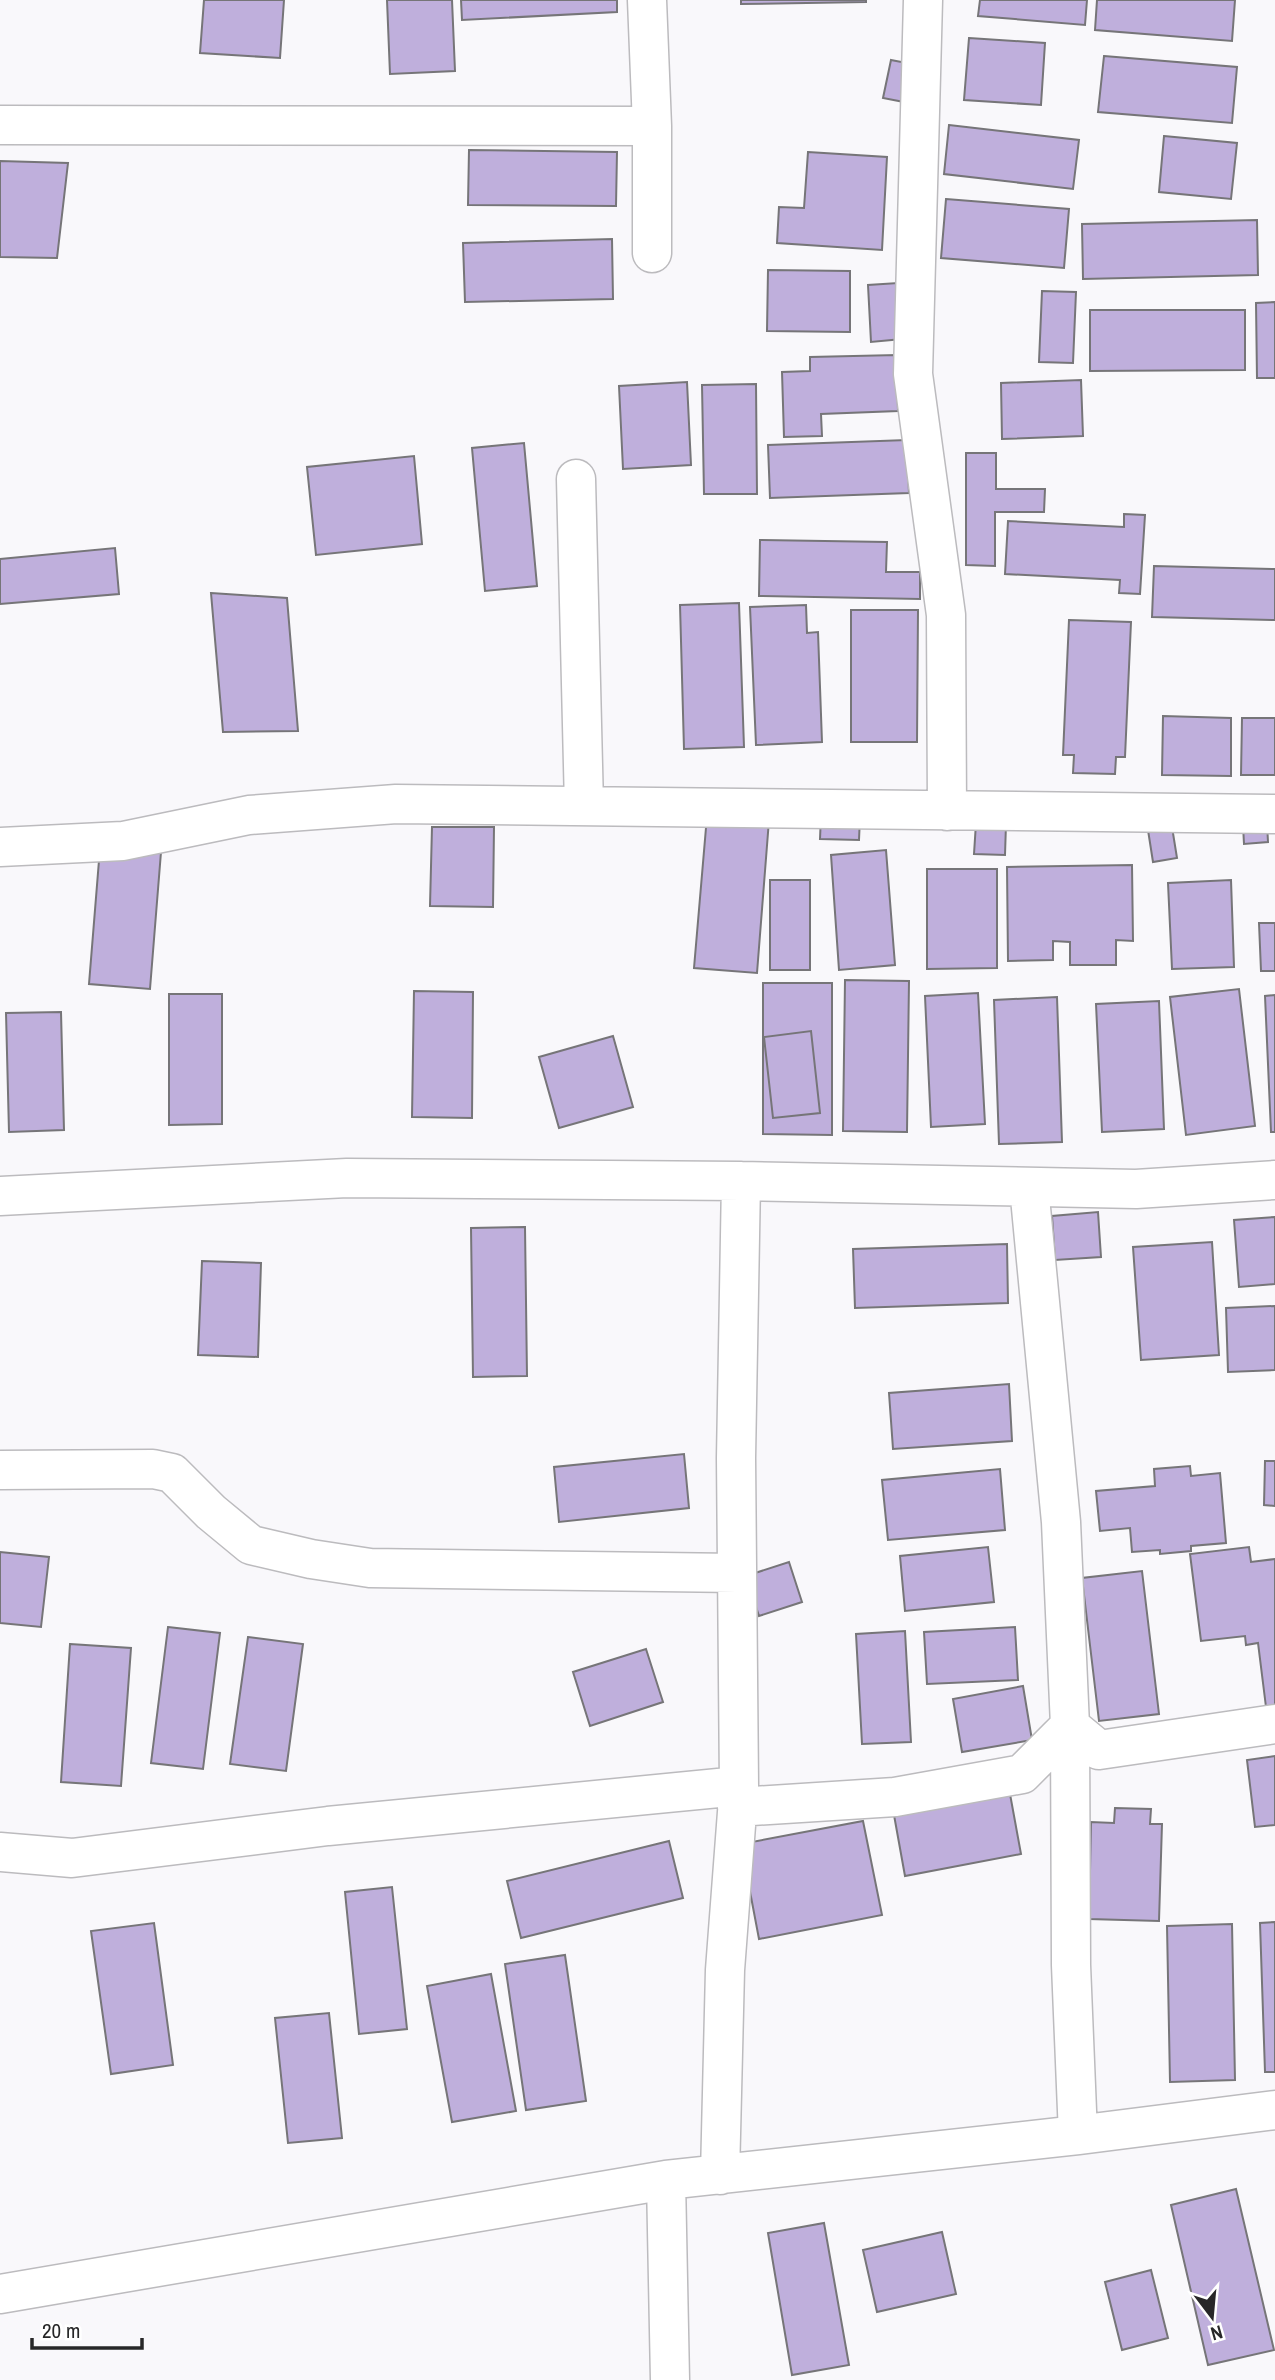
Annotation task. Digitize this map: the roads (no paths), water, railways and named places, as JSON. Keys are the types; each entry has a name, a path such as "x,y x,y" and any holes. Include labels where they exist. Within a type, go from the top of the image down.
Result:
{"street":[{"path":"647,0 652,126 652,253"},
{"path":"923,0 913,374 946,615 947,811"},
{"path":"0,125 652,126"},
{"path":"576,479 584,807"},
{"path":"0,847 123,841 250,815 396,804 1275,814"},
{"path":"0,1196 347,1178 741,1181 1136,1189 1275,1180"},
{"path":"720,2175 725,1970 738,1796 741,1181"},
{"path":"1029,1187 1061,1522 1070,1726 1071,1965 1078,2135"},
{"path":"0,1470 153,1469 172,1473 211,1512 251,1545 311,1559 370,1568 737,1573"},
{"path":"1070,1726 1099,1750 1275,1724"},
{"path":"0,1852 72,1858 328,1826 738,1796 895,1797 1022,1774 1070,1726"},
{"path":"0,2294 666,2180 1078,2135 1275,2110"},
{"path":"666,2180 670,2380"}]}
